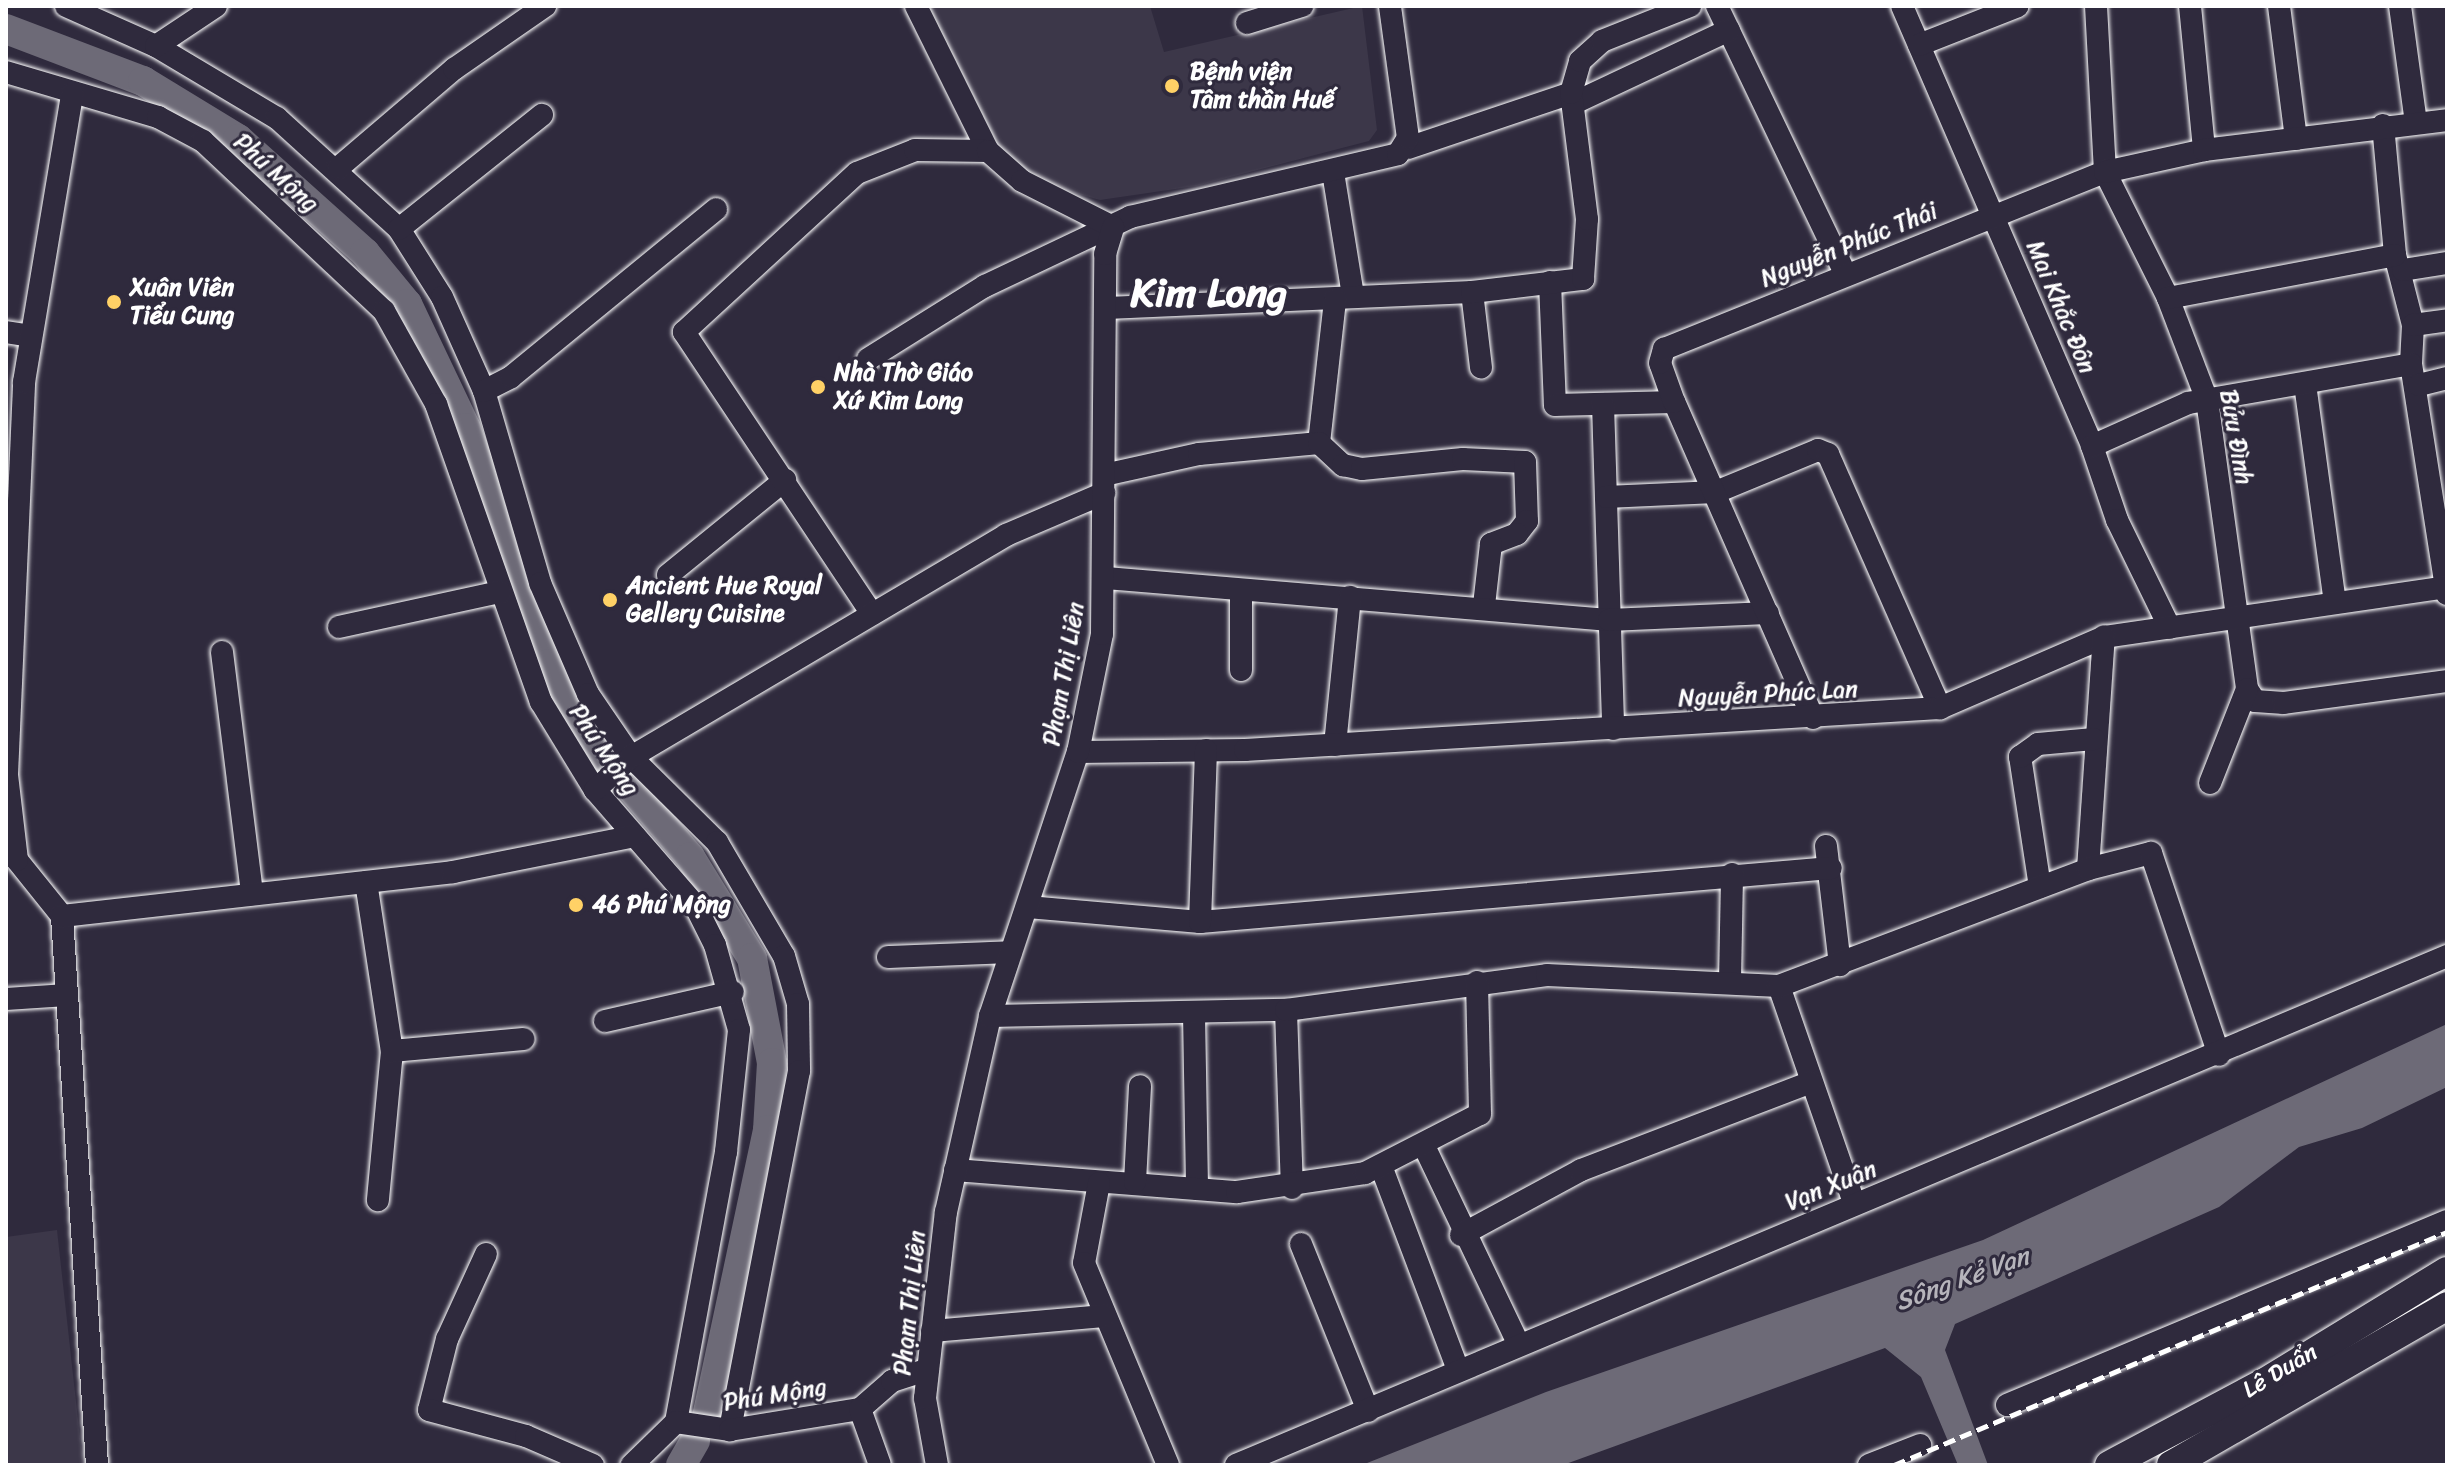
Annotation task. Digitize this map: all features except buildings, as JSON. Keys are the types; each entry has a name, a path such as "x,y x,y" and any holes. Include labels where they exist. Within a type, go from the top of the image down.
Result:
{"main road":[{"name":"Lê Duẩn","path":"2109,1465 2265,1382 2447,1271"},
{"name":"Lê Duẩn","path":"2171,1465 2447,1306"}],"street":[{"path":"66,6 156,46 277,118 338,168 399,229 442,297 484,391 570,659 627,761 717,842 760,906 798,1004 792,1131 730,1430"},
{"path":"156,46 216,6"},
{"path":"338,168 454,69 545,6"},
{"path":"916,6 988,151 1022,181 1113,227"},
{"path":"1247,23 1302,6"},
{"path":"1390,6 1408,148"},
{"path":"1107,308 1472,292 1583,279 1587,219 1572,98 1580,61 1602,41 1690,6"},
{"path":"1717,6 1845,273"},
{"name":"Mai Khắc Đôn","path":"1902,6 1995,215 2092,446 2117,520 2170,628"},
{"path":"1919,45 2018,6"},
{"name":"Bửu Đình","path":"2096,6 2105,172 2168,298 2207,400 2247,689"},
{"path":"2190,6 2204,150"},
{"path":"2279,6 2296,139"},
{"path":"2400,6 2416,123"},
{"path":"868,359 985,286 1113,227 1169,206 1333,172 1572,98 1729,30"},
{"name":"Phú Mộng","path":"6,72 158,117 203,141 384,311 436,404 541,702 634,836 695,905 733,992 735,1094 676,1422 730,1430 860,1409 880,1465"},
{"path":"72,94 31,336 16,369 7,775 12,847 22,870 62,916 97,1465"},
{"path":"399,229 542,115"},
{"name":"Nguyễn Phúc Thái","path":"1813,718 1674,402 1660,363 1664,349 1845,273 2105,172 2204,150 2383,125 2447,120"},
{"name":"Nguyễn Phúc Lan","path":"1078,752 1335,745 1940,708 2104,637 2335,602 2446,589 2438,449 2415,374 2413,325 2399,263 2383,125"},
{"path":"872,614 684,332 857,173 915,150 988,151"},
{"path":"1319,443 1344,298 1333,172"},
{"path":"484,391 511,377 716,209"},
{"name":"Phạm Thị Liên","path":"937,1465 928,1369 955,1170 990,1016 1078,752 1106,578 1105,254 1113,227"},
{"path":"2168,298 2399,263 2447,263"},
{"path":"1550,282 1555,405 1674,402"},
{"path":"1472,292 1481,367"},
{"path":"2413,325 2447,320"},
{"path":"6,332 31,336"},
{"path":"2092,446 2207,400 2305,384 2415,374 2447,378"},
{"path":"2305,384 2335,602"},
{"path":"1603,404 1613,729"},
{"path":"600,785 627,761 1006,535 1104,484 1199,454 1319,443 1362,469 1463,459 1525,462 1527,521 1517,534 1491,544 1484,605"},
{"path":"1606,497 1716,492 1818,450 1828,454 1940,708"},
{"path":"668,575 785,480"},
{"path":"1106,578 1241,592 1484,605 1609,620 1768,613"},
{"path":"339,627 500,592"},
{"path":"1241,592 1241,670"},
{"path":"1335,745 1350,597"},
{"path":"2088,869 2094,739 2104,637"},
{"path":"222,652 252,894"},
{"path":"2247,689 2255,701 2284,703 2447,681"},
{"path":"2210,783 2247,689"},
{"path":"2040,887 2020,757 2038,744 2094,739"},
{"path":"1200,922 1206,750"},
{"path":"62,916 366,882 634,836"},
{"path":"990,1016 1286,1010 1547,975 1730,981 1779,986 2088,869 2151,853 2219,1055"},
{"path":"1028,907 1200,922 1732,874 1829,857 1840,965"},
{"path":"1730,981 1732,874"},
{"path":"366,882 392,1051 378,1200"},
{"path":"888,957 1011,952"},
{"name":"Vạn Xuân","path":"1236,1465 1368,1411 1518,1343 2219,1055 2447,956"},
{"path":"955,1170 1197,1189 1292,1188 1381,1166 1425,1148 1480,1114 1477,982"},
{"path":"1779,986 1854,1203"},
{"path":"605,1021 733,992"},
{"path":"6,999 67,995"},
{"path":"1286,1010 1292,1188"},
{"path":"1194,1014 1197,1189"},
{"path":"392,1051 523,1039"},
{"path":"1461,1235 1581,1170 1811,1082"},
{"path":"1135,1182 1140,1086"},
{"path":"1425,1148 1461,1235 1518,1343"},
{"path":"1381,1166 1458,1370"},
{"path":"1099,1183 1084,1263 1168,1465"},
{"path":"2007,1405 2447,1221"},
{"path":"1301,1244 1368,1411"},
{"path":"486,1254 447,1339 429,1410 526,1436 593,1465"},
{"path":"932,1331 1104,1316"},
{"path":"860,1409 892,1381 928,1369"},
{"path":"632,1465 676,1422"},
{"path":"1869,1465 1920,1445"}],"shaded area":[{"name":"Bệnh viện Tâm thần Huế","path":"929,6 1150,6 1164,52 1362,6 1377,130 1369,141 1196,186 1100,200 1057,188 1003,155"},
{"path":"57,1230 83,1465 6,1465 6,1237"}],"water":[{"name":"Sông Kẻ Vạn","path":"2447,1024 2447,1087 2362,1128 2299,1147 2219,1207 1955,1324 1945,1350 1988,1465 1958,1465 1921,1377 1885,1348 1563,1465 1362,1465 1546,1392 1983,1240"}],"waterway":[{"path":"6,29 143,81 238,139 365,253 407,304 466,428 549,664 600,752 690,857 752,958 772,1063 768,1130 707,1416"},
{"path":"681,1465 695,1441"}],"railway":[{"path":"1894,1465 2447,1232"}],"place":[{"name":"Bệnh viện Tâm thần Huế","path":"1172,86"},
{"name":"Xuân Viên Tiểu Cung","path":"114,302"},
{"name":"Nhà Thờ Giáo Xứ Kim Long","path":"818,387"},
{"name":"Ancient Hue Royal Gellery Cuisine","path":"610,600"},
{"name":"46 Phú Mộng","path":"576,905"}],"district":[{"name":"Kim Long","path":"1209,293"}]}
